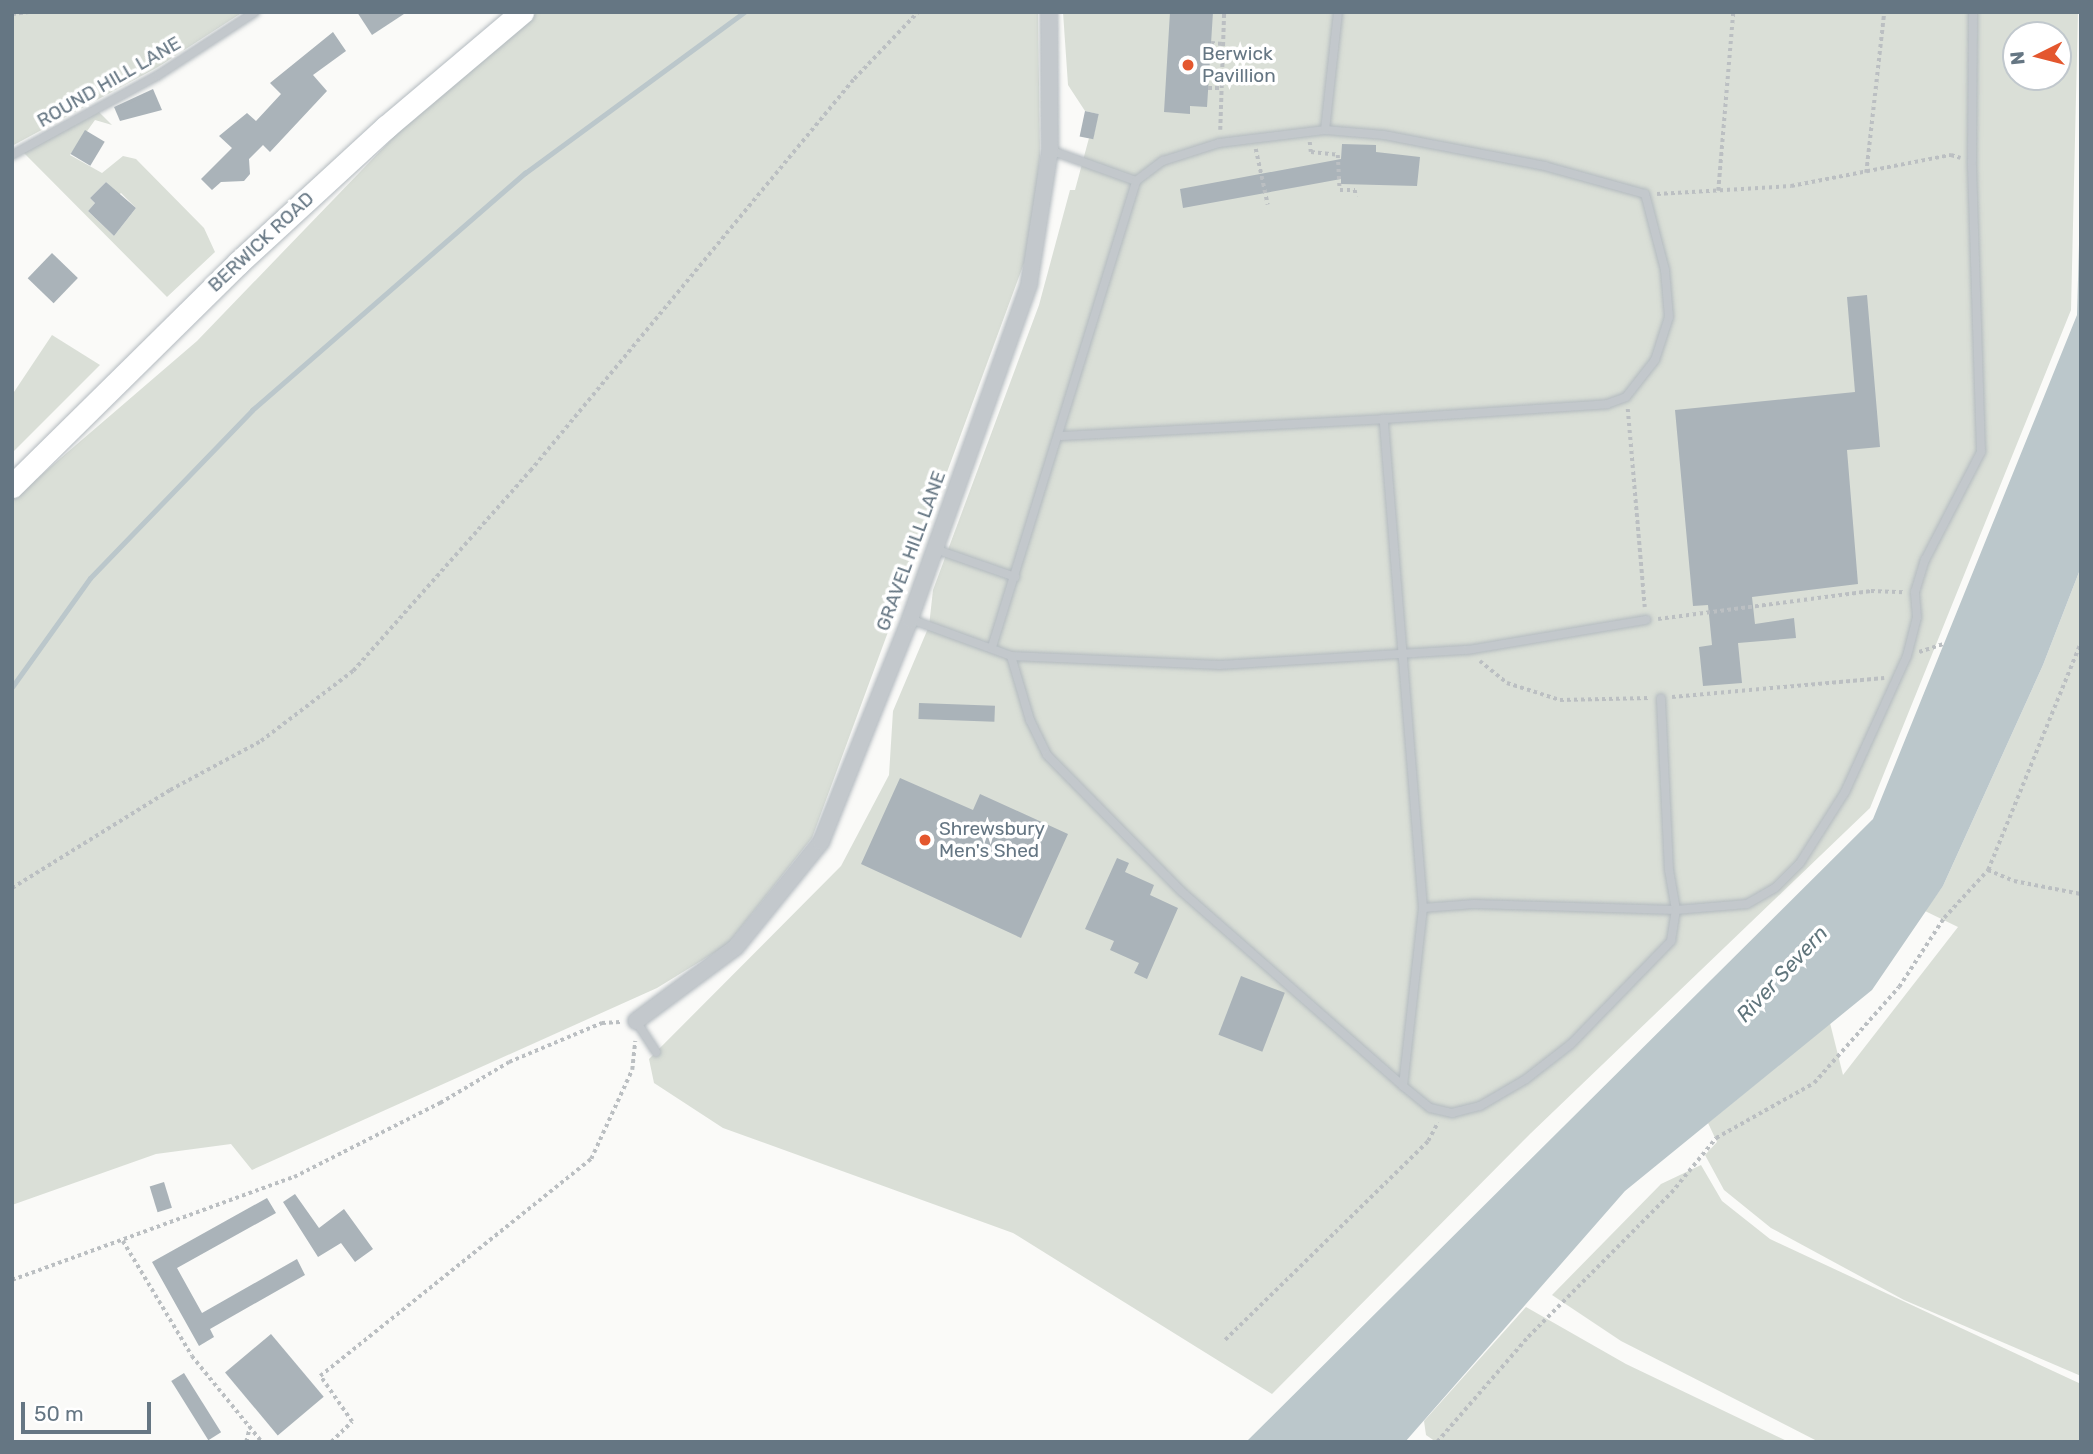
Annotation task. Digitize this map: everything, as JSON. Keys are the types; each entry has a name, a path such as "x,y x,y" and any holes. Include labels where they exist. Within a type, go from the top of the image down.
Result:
{"main road":[{"name":"BERWICK ROAD","path":"12,486 237,263 396,119 522,12"}],"street":[{"name":"GRAVEL HILL LANE","path":"636,1021 736,947 821,842 935,549 1028,284 1050,150 1049,12"}],"lane":[{"name":"ROUND HILL LANE","path":"12,155 157,76 255,12"},
{"path":"1325,130 1338,12"},
{"path":"1423,908 1488,904 1676,910 1747,905 1775,888 1800,863 1844,792 1893,677 1906,656 1917,617 1915,593 1925,560 1981,452 1972,161 1973,12"},
{"path":"992,647 1060,436 1136,181 1163,161 1219,143 1325,130 1384,135 1545,166 1645,194 1665,270 1669,317 1656,360 1626,397 1607,404 1566,408 1060,436"},
{"path":"1050,150 1136,181"},
{"path":"1384,419 1400,655 1423,908 1403,1086"},
{"path":"935,549 1014,577"},
{"path":"909,619 1011,656 1220,665 1468,650 1646,620"},
{"path":"1011,656 1030,720 1047,755 1180,890 1403,1086 1430,1108 1443,1111 1479,1106 1526,1079 1571,1044 1671,941 1676,910 1669,870 1661,698"},
{"path":"636,1021 656,1052"}],"path":[{"path":"12,14 29,12"},
{"path":"12,888 170,790 261,741 353,671 530,471 854,79 918,12"},
{"path":"1219,143 1224,12"},
{"path":"1718,192 1732,12"},
{"path":"1866,173 1884,12"},
{"path":"1211,43 1223,44"},
{"path":"1208,88 1220,88"},
{"path":"1309,131 1311,152 1338,155 1340,190 1355,190 1356,197"},
{"path":"1253,137 1268,205"},
{"path":"1645,194 1791,186 1951,155 1972,161"},
{"path":"1626,397 1646,620 1871,591 1915,593"},
{"path":"1437,1442 1528,1337 1671,1193 1716,1138 1814,1083 1899,987 1944,918 1987,870 2081,642"},
{"path":"1906,656 1944,644"},
{"path":"1468,650 1507,683 1560,701 1661,698 1893,677"},
{"path":"1987,870 2014,881 2081,894"},
{"path":"12,1280 294,1177 520,1057 602,1023 636,1021 632,1070 591,1159 320,1376 352,1422 331,1442"},
{"path":"1225,1340 1429,1141 1443,1111"},
{"path":"123,1241 192,1356 262,1442"},
{"path":"246,1442 250,1426"}],"shaded area":[{"path":"12,12 243,12 158,67 12,146"},
{"path":"538,12 1038,12 1040,156 1030,247 812,838 727,945 657,988 252,1170 231,1144 156,1154 12,1205 12,500 197,341 440,89"},
{"path":"1063,12 2078,12 2071,310 1870,808 1530,1134 1272,1394 1013,1233 723,1128 654,1083 649,1059 841,866 889,775 893,711 929,626 933,590 1039,305 1070,190 1075,190 1089,138 1093,139 1098,114 1085,111 1068,85"},
{"path":"98,111 112,125 95,120 70,155 102,173 123,156 136,159 204,228 215,252 167,297 23,152","holes":["106,182 112,189 113,200 121,193 136,208 114,236 88,211 95,203 90,198"]},
{"path":"52,335 100,365 12,453 12,395"},
{"path":"2081,567 2081,1376 1904,1300 1771,1228 1724,1190 1705,1155 1717,1142 1708,1123 1830,1023 1843,1075 1958,927 1925,911 1943,886 2043,665"},
{"path":"1701,1165 1722,1201 1770,1239 2081,1384 2081,1442 1819,1442 1621,1341 1552,1295 1661,1184"},
{"path":"1526,1307 1626,1364 1789,1442 1436,1442 1426,1435 1424,1421"}],"water":[{"name":"River Severn","path":"2081,173 2081,567 2043,665 1943,886 1872,990 1625,1191 1405,1442 1246,1442 1873,819 2077,315"}],"building":[{"path":"357,12 407,12 372,35"},
{"name":"Berwick Pavillion","path":"1170,12 1213,12 1207,107 1190,106 1190,114 1164,112"},
{"path":"333,32 346,51 313,75 327,91 270,152 263,145 249,159 250,174 244,181 221,182 212,190 201,179 232,148 219,136 247,113 256,121 281,94 270,83"},
{"path":"153,89 162,110 120,121 114,107"},
{"path":"1085,111 1099,114 1093,139 1080,136"},
{"path":"85,130 105,142 90,166 71,154"},
{"path":"1342,144 1376,145 1376,152 1420,157 1417,186 1341,184 1341,179 1183,208 1180,189 1341,159"},
{"path":"106,182 136,208 114,236 88,211 95,203 90,198"},
{"path":"52,253 78,278 54,303 28,278"},
{"path":"1867,295 1880,447 1847,450 1858,584 1752,597 1755,624 1794,618 1796,638 1738,643 1742,683 1703,686 1699,647 1712,645 1708,605 1693,606 1675,410 1855,392 1847,297"},
{"path":"919,703 995,706 994,722 918,719"},
{"path":"900,778 973,810 980,794 1068,834 1021,938 861,864"},
{"path":"1117,858 1129,863 1125,872 1154,885 1150,895 1178,908 1147,979 1134,973 1139,963 1110,950 1114,941 1085,929"},
{"path":"1241,976 1285,993 1262,1052 1218,1035"},
{"path":"164,1182 172,1208 158,1212 150,1186"},
{"path":"295,1194 319,1228 344,1209 373,1249 355,1262 341,1243 318,1257 283,1202"},
{"path":"267,1198 276,1213 177,1268 202,1313 297,1259 305,1275 210,1329 214,1337 199,1346 152,1262"},
{"path":"271,1334 324,1397 278,1435 225,1373"},
{"path":"184,1373 221,1432 208,1440 171,1381"}],"waterway":[{"path":"12,687 90,578 252,410 525,173 744,12"}],"place":[{"name":"Berwick Pavillion","path":"1188,65"},
{"name":"Shrewsbury Men's Shed","path":"925,840"}]}
